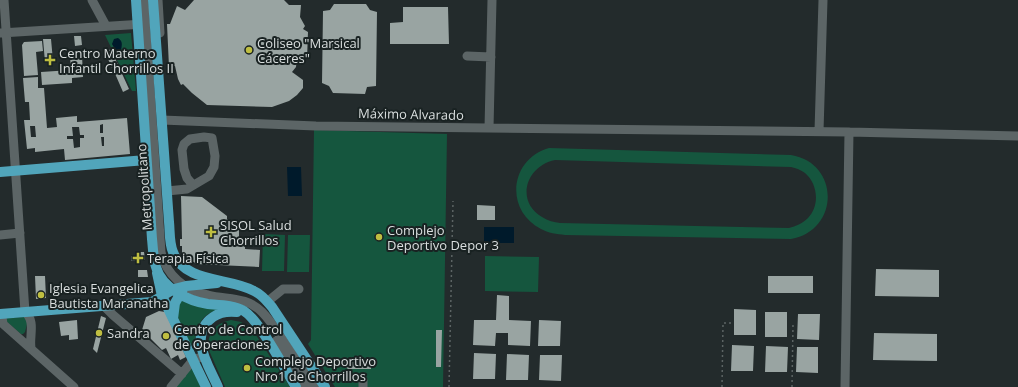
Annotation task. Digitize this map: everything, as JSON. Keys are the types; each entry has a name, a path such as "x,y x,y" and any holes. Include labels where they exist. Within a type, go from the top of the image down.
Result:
{"main road":[{"path":"136,0 146,24 163,120 166,191 170,239 174,256 180,263 193,273 208,278 229,282 255,291 267,302 325,387"},
{"path":"153,0 146,24 146,160 152,239 162,296 206,387"},
{"path":"0,172 146,160"},
{"path":"156,267 165,282 180,290 186,298 199,302 237,308 246,313 264,334 296,387"},
{"path":"2,314 152,302 162,296 180,290 229,282"},
{"path":"173,318 173,307 180,290"},
{"path":"218,387 204,356 200,343 201,334 211,318 229,311 239,312 251,318"}],"street":[{"path":"4,0 3,32 16,170 25,312 30,317 31,323 30,348"},
{"path":"92,0 106,26"},
{"name":"Metropolitano","path":"144,0 161,252 163,259 175,278 180,290 209,296 247,301 261,311 269,320 315,387"},
{"path":"158,0 166,112 163,120"},
{"path":"489,128 492,0"},
{"path":"819,131 823,0"},
{"path":"3,32 146,24"},
{"path":"467,56 491,57"},
{"name":"Máximo Alvarado","path":"163,120 316,126 819,131 1018,136"},
{"path":"845,387 849,132"},
{"path":"166,191 187,189 209,176 214,167 215,156 212,138 190,139 186,141 182,150 184,169 187,178 193,185"},
{"path":"0,235 20,233"},
{"path":"267,302 283,289 298,289"},
{"path":"104,306 113,316 182,374"},
{"path":"257,308 263,320 306,387"},
{"path":"2,314 3,324 74,387"},
{"path":"171,387 194,360 204,356"}],"path":[{"path":"449,387 452,201"},
{"path":"722,387 724,323 734,323"},
{"path":"792,387 793,324"}],"green space":[{"path":"131,33 136,91 132,91 105,35"},
{"name":"Complejo Deportivo Depor 3","path":"314,130 447,134 443,387 335,387 308,344 311,340"},
{"path":"549,148 791,155 807,161 819,170 825,183 828,197 825,211 819,223 807,233 791,239 565,235 541,229 529,221 521,210 517,198 516,186 520,173 526,163 536,154","holes":["555,160 791,167 805,173 813,183 816,201 812,213 808,218 803,222 789,228 560,223 546,219 534,210 529,202 527,194 531,176 537,169"]},
{"path":"263,234 285,235 284,271 262,271"},
{"path":"288,235 310,235 309,272 287,272"},
{"path":"485,256 539,257 538,292 485,291"},
{"path":"180,299 221,309 213,311 202,319 197,330 194,352 176,313"},
{"path":"26,317 28,320 25,332 23,334 21,334 6,321 7,318"},
{"name":"Complejo Deportivo Nro1 de Chorrillos","path":"231,320 241,322 252,329 290,387 225,387 208,348 208,343 211,333 217,326 225,321"},
{"path":"192,367 201,387 176,387"}],"water":[{"path":"114,39 120,39 122,46 121,50 116,51 112,44"},
{"path":"287,167 301,167 302,196 288,196"},
{"path":"484,227 514,227 514,243 484,243"}],"building":[{"path":"194,0 284,0 289,5 301,5 300,17 305,26 303,29 308,32 307,59 297,58 296,67 292,72 303,80 303,88 297,95 289,101 272,107 207,105 183,84 181,85 175,66 169,67 167,24 170,24 177,6 185,10"},
{"path":"334,4 366,4 370,10 377,12 376,86 367,87 365,94 333,93 329,86 322,83 323,11 330,10"},
{"path":"403,7 448,7 449,44 390,44 390,23 403,22"},
{"path":"74,36 81,36 82,45 75,46"},
{"path":"43,39 51,39 53,61 45,62"},
{"path":"42,41 43,51 36,52 38,75 24,76 22,45 24,42"},
{"path":"111,49 118,65 112,68 105,52"},
{"path":"82,55 83,77 72,78 72,83 42,85 41,72 71,70 70,56"},
{"path":"119,67 129,89 123,92 113,69"},
{"path":"38,77 38,88 44,88 47,128 57,127 56,118 77,116 77,122 127,118 130,154 65,160 64,149 35,152 35,148 27,149 24,120 30,120 29,102 25,102 23,78","holes":["103,124 103,133 100,133 100,125","30,126 35,126 36,137 31,137","72,127 79,127 80,135 84,135 84,138 80,138 80,147 74,148 73,139 67,139 67,136 73,136","101,137 104,137 104,146 102,146"]},
{"name":"SISOL Salud Chorrillos","path":"181,196 202,197 227,216 229,226 239,226 239,239 245,239 245,249 260,250 259,267 196,264 188,261 182,252 182,246 180,246 180,239 182,239"},
{"path":"477,205 495,206 495,220 477,220"},
{"name":"Terapia Física","path":"139,252 144,252 145,260 131,261 131,256 139,256"},
{"path":"876,269 939,270 939,297 875,296"},
{"path":"138,270 147,270 148,277 138,277"},
{"path":"35,276 45,276 46,298 36,299"},
{"path":"768,276 813,276 813,293 768,293"},
{"path":"497,295 509,296 509,320 531,321 530,346 508,345 508,333 496,333 495,346 473,345 474,320 496,320"},
{"path":"734,309 756,310 756,335 734,335"},
{"name":"Centro de Control de Operaciones","path":"159,311 165,312 186,357 180,360 178,355 171,359 166,348 162,350 142,330 146,317"},
{"path":"765,312 787,312 787,337 765,337"},
{"path":"798,314 820,314 819,340 797,339"},
{"name":"Sandra","path":"101,316 106,318 97,353 93,349"},
{"path":"77,320 78,339 69,340 69,335 61,336 59,322"},
{"path":"539,320 561,321 560,346 538,346"},
{"path":"436,330 442,330 441,367 436,367"},
{"path":"874,333 937,334 937,361 873,360"},
{"path":"732,345 754,346 753,371 731,371"},
{"path":"766,346 788,347 787,372 765,372"},
{"path":"797,347 818,347 818,373 796,372"},
{"path":"474,353 496,354 495,379 473,379"},
{"path":"507,354 529,355 528,380 506,380"},
{"path":"540,355 562,355 561,381 539,380"},
{"path":"343,358 371,361 371,369 348,369 343,365"}],"place":[{"name":"Coliseo \"Marsical Cáceres\"","path":"249,50"},
{"name":"Centro Materno Infantil Chorrillos II","path":"50,60"},
{"name":"SISOL Salud Chorrillos","path":"211,232"},
{"name":"Complejo Deportivo Depor 3","path":"379,237"},
{"name":"Terapia Física","path":"138,258"},
{"name":"Iglesia Evangelica Bautista Maranatha","path":"41,295"},
{"name":"Sandra","path":"99,333"},
{"name":"Centro de Control de Operaciones","path":"166,336"},
{"name":"Complejo Deportivo Nro1 de Chorrillos","path":"247,368"}]}
